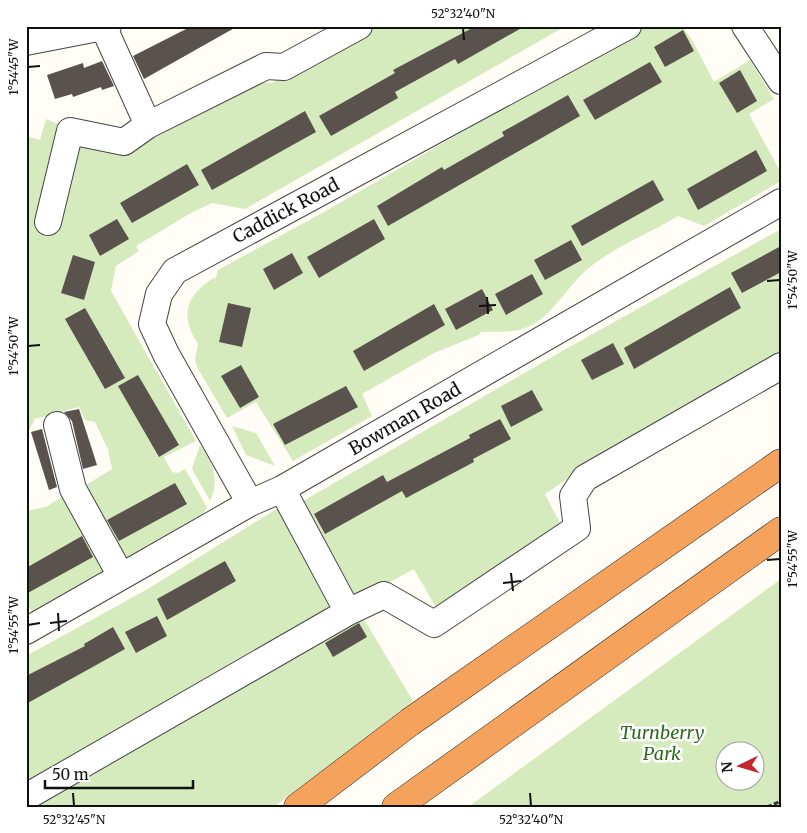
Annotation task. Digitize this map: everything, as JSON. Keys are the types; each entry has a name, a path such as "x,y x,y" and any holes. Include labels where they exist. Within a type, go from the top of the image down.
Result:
{"highway":[{"path":"298,807 410,722 781,463"},
{"path":"396,807 781,531"}],"street":[{"path":"48,222 70,131 124,142 148,124 266,66 284,66 360,26"},
{"name":"Caddick Road","path":"250,503 166,354 152,324 159,294 175,271 628,26"},
{"path":"745,26 781,81"},
{"path":"26,42 106,27 148,124"},
{"name":"Bowman Road","path":"26,631 250,503 282,489 781,202"},
{"path":"26,797 348,612 384,595 434,624 577,528 573,496 585,478 781,366"},
{"path":"57,425 73,489 121,576"},
{"path":"282,489 348,612"}],"path":[{"path":"767,807 781,801"}],"green space":[{"path":"376,26 566,26 245,209 212,203 191,213 136,246 139,251 116,266 111,291 196,441 164,457 172,472 177,473 185,469 207,507 203,514 122,561 81,488 112,469 108,449 95,422 85,420 79,407 35,419 26,436 26,136 40,140 46,119 66,127 75,145 257,83 272,83"},
{"path":"645,26 682,26 692,40 714,82 750,60 774,99 749,114 781,173 781,181 704,226 678,216 621,247 599,260 581,275 550,311 532,325 512,331 480,332 481,334 434,353 362,394 372,416 293,461 256,402 227,418 197,367 195,359 198,344 192,334 187,315 188,306 192,298 197,291 215,277 214,284 218,270 324,212"},
{"path":"781,229 781,356 584,468 545,494 561,525 439,613 414,569 353,602 298,504 564,350"},
{"path":"232,426 256,433 275,466 246,455"},
{"path":"200,445 214,472 214,486 210,501 192,469"},
{"path":"66,494 107,569 32,612 26,602 26,511 46,507"},
{"path":"283,505 340,609 26,793 26,656 146,590"},
{"name":"Turnberry Park","path":"781,579 781,807 468,807"},
{"path":"359,611 413,701 274,807 26,807"}],"building":[{"path":"192,26 238,26 144,79 133,56"},
{"path":"476,26 525,26 458,64 455,59 395,92 398,98 331,136 319,116 395,73 393,70"},
{"path":"683,30 694,51 665,67 654,47"},
{"path":"102,61 114,86 102,90 101,87 73,97 72,94 55,99 47,75 83,63 84,68"},
{"path":"650,62 662,82 595,120 583,100"},
{"path":"740,70 757,101 737,113 719,83"},
{"path":"568,95 580,116 388,226 377,206 442,167 444,170 504,136 502,132"},
{"path":"305,111 316,132 212,190 201,170"},
{"path":"756,150 767,171 698,210 687,189"},
{"path":"187,164 199,185 132,223 120,203"},
{"path":"653,180 664,200 582,246 571,226"},
{"path":"117,219 129,239 100,256 89,235"},
{"path":"374,219 385,239 319,278 307,257"},
{"path":"571,240 582,260 545,280 534,260"},
{"path":"781,246 781,272 742,293 731,273"},
{"path":"292,253 303,273 274,290 263,269"},
{"path":"73,255 95,262 84,300 61,293"},
{"path":"532,274 543,294 506,315 495,294"},
{"path":"730,287 741,308 634,369 624,348"},
{"path":"482,289 493,310 456,330 445,309"},
{"path":"228,303 251,308 242,347 219,342"},
{"path":"434,304 445,325 364,371 353,351"},
{"path":"85,308 125,378 105,389 65,319"},
{"path":"613,343 624,364 592,380 581,360"},
{"path":"241,365 259,397 240,408 221,376"},
{"path":"138,375 179,445 159,457 118,386"},
{"path":"346,386 358,407 285,445 273,424"},
{"path":"532,390 543,410 511,427 501,406"},
{"path":"79,409 97,465 83,469 72,421 64,412"},
{"path":"500,419 511,439 473,459 474,462 406,498 402,491 325,534 314,514 383,475 387,482 470,438 469,435"},
{"path":"42,429 57,487 49,490 31,432"},
{"path":"175,483 187,504 119,541 107,520"},
{"path":"82,536 93,557 26,594 26,568"},
{"path":"225,561 236,581 167,620 157,599"},
{"path":"157,616 167,636 136,653 125,632"},
{"path":"359,623 367,637 333,657 325,643"},
{"path":"113,627 125,649 26,704 26,676 85,646 84,644"}]}
